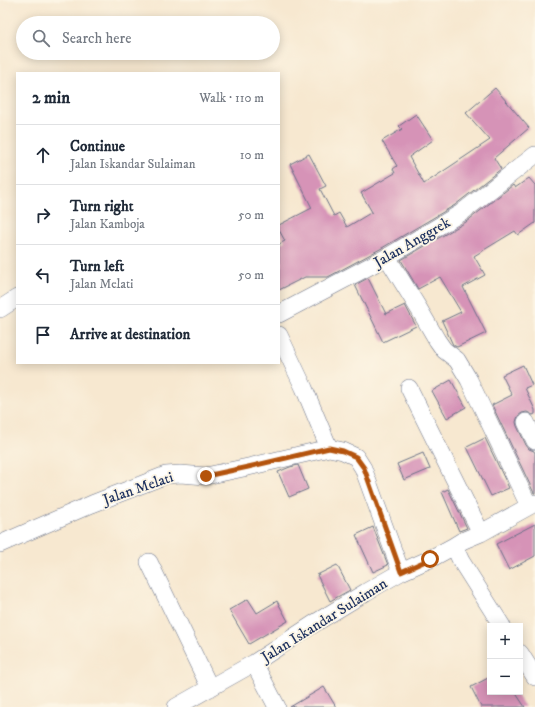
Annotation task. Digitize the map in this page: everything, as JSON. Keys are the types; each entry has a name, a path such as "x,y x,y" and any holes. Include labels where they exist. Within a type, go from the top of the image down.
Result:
{"street":[{"name":"Jalan Anggrek","path":"280,313 387,257 461,213 535,155"},
{"path":"387,257 420,309 436,340 444,350 457,360 469,380 532,505"},
{"path":"0,309 16,299"},
{"path":"280,337 304,388 329,448 343,451 356,457 364,468 401,572"},
{"path":"409,388 481,533"},
{"path":"526,422 535,441"},
{"name":"Jalan Melati","path":"0,544 92,504 166,475 180,474 206,476 329,448"},
{"name":"Jalan Iskandar Sulaiman","path":"176,707 254,663 315,623 401,572 481,533 532,505"},
{"path":"454,546 461,561 500,623"},
{"path":"149,562 210,688"},
{"path":"523,658 535,677"},
{"path":"254,663 277,707"}],"building":[{"path":"495,88 529,128 494,158 501,169 455,205 382,248 328,277 305,277 280,290 280,244 285,241 280,232 280,224 312,208 290,164 309,154 326,186 320,189 334,216 339,213 347,227 372,212 361,193 395,173 393,169 397,166 382,141 402,129 399,126 416,114 433,140 409,157 424,184 490,140 466,113"},
{"path":"529,178 535,185 535,223 518,235 515,231 474,256 485,275 463,287 486,333 457,347 453,345 442,321 461,312 440,277 418,289 401,260 466,222 513,185 515,188"},
{"path":"368,278 386,314 405,305 416,326 383,342 355,285"},
{"path":"523,365 532,385 525,388 535,410 535,414 533,415 527,412 522,413 518,416 516,422 526,445 535,453 535,493 492,405 512,395 502,375"},
{"path":"451,380 466,407 447,418 432,391"},
{"path":"485,438 509,488 491,496 467,447"},
{"path":"423,453 430,469 404,480 397,464"},
{"path":"298,465 308,489 289,497 278,472"},
{"path":"448,489 467,528 459,531 442,492"},
{"path":"535,524 535,556 509,570 496,544"},
{"path":"373,527 388,565 373,572 356,535"},
{"path":"337,565 350,590 330,601 317,575"},
{"path":"248,599 257,613 277,601 288,621 249,644 229,610"},
{"path":"487,679 487,695 517,695 525,707 481,707 471,687"},
{"path":"324,687 336,707 290,707"}],"route":[{"path":"206,476 329,448 343,451 356,457 364,468 401,572 430,559"}]}
